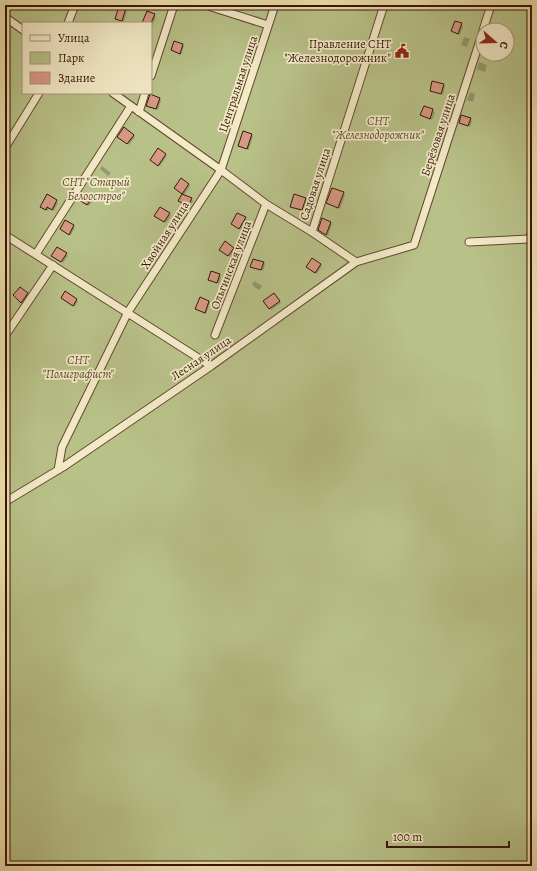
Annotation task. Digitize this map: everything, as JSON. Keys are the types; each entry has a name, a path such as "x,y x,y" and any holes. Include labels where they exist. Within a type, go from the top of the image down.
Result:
{"street":[{"path":"68,22 75,5"},
{"path":"152,73 174,5"},
{"path":"205,5 268,25"},
{"name":"Центральная улица","path":"221,170 275,5"},
{"name":"Садовая улица","path":"312,232 384,5"},
{"name":"Берёзовая улица","path":"486,22 491,5"},
{"path":"5,17 22,29"},
{"name":"Берёзовая улица","path":"414,245 475,55"},
{"path":"5,148 38,94"},
{"path":"114,94 266,204 312,232 356,262"},
{"path":"139,112 145,94"},
{"path":"36,254 131,106"},
{"name":"Хвойная улица","path":"58,470 62,447 128,312 221,170"},
{"name":"Ольгинская улица","path":"216,335 266,204"},
{"path":"469,242 530,239 532,232"},
{"path":"5,235 211,366"},
{"name":"Лесная улица","path":"5,502 58,470 211,366 356,262 414,245"},
{"path":"5,336 53,266"}],"green space":[{"path":"5,5 532,5 532,866 5,866"}],"building":[{"path":"119,6 126,8 122,21 115,19"},
{"path":"147,11 155,14 151,22 142,22"},
{"path":"455,21 462,23 458,34 451,31"},
{"path":"174,41 183,44 180,54 171,50"},
{"path":"432,81 444,84 441,94 430,91"},
{"path":"150,94 160,98 156,109 146,106"},
{"path":"424,106 433,109 430,119 420,115"},
{"path":"461,115 471,118 468,126 459,123"},
{"path":"124,127 134,135 127,144 117,137"},
{"path":"243,131 252,134 247,149 238,146"},
{"path":"158,148 166,154 158,166 150,160"},
{"path":"181,178 189,184 182,194 174,188"},
{"path":"332,188 344,192 338,208 326,203"},
{"path":"85,193 92,198 87,205 79,200"},
{"path":"47,194 57,200 52,210 47,207 46,210 40,207"},
{"path":"182,194 192,198 188,206 178,201"},
{"path":"294,194 306,198 302,210 290,207"},
{"path":"160,207 170,213 164,222 154,216"},
{"path":"237,213 246,217 239,229 231,224"},
{"path":"322,218 331,222 326,235 318,230"},
{"path":"65,220 74,225 69,235 60,229"},
{"path":"225,241 234,248 228,256 219,250"},
{"path":"57,247 67,253 61,262 51,256"},
{"path":"312,258 321,264 315,273 306,267"},
{"path":"253,259 264,262 261,270 250,267"},
{"path":"211,271 220,274 217,283 208,280"},
{"path":"20,287 28,293 21,303 13,295"},
{"path":"65,291 77,299 73,306 61,298"},
{"path":"274,293 280,301 269,309 263,301"},
{"path":"200,297 209,301 205,313 195,309"}],"place":[{"name":"Правление СНТ \"Железнодорожник\"","path":"402,51"}],"park label":[{"name":"СНТ \"Железнодорожник\"","path":"378,128"},
{"name":"СНТ \"Старый Белоостров\"","path":"96,189"},
{"name":"СНТ \"Полиграфист\"","path":"78,367"}]}
